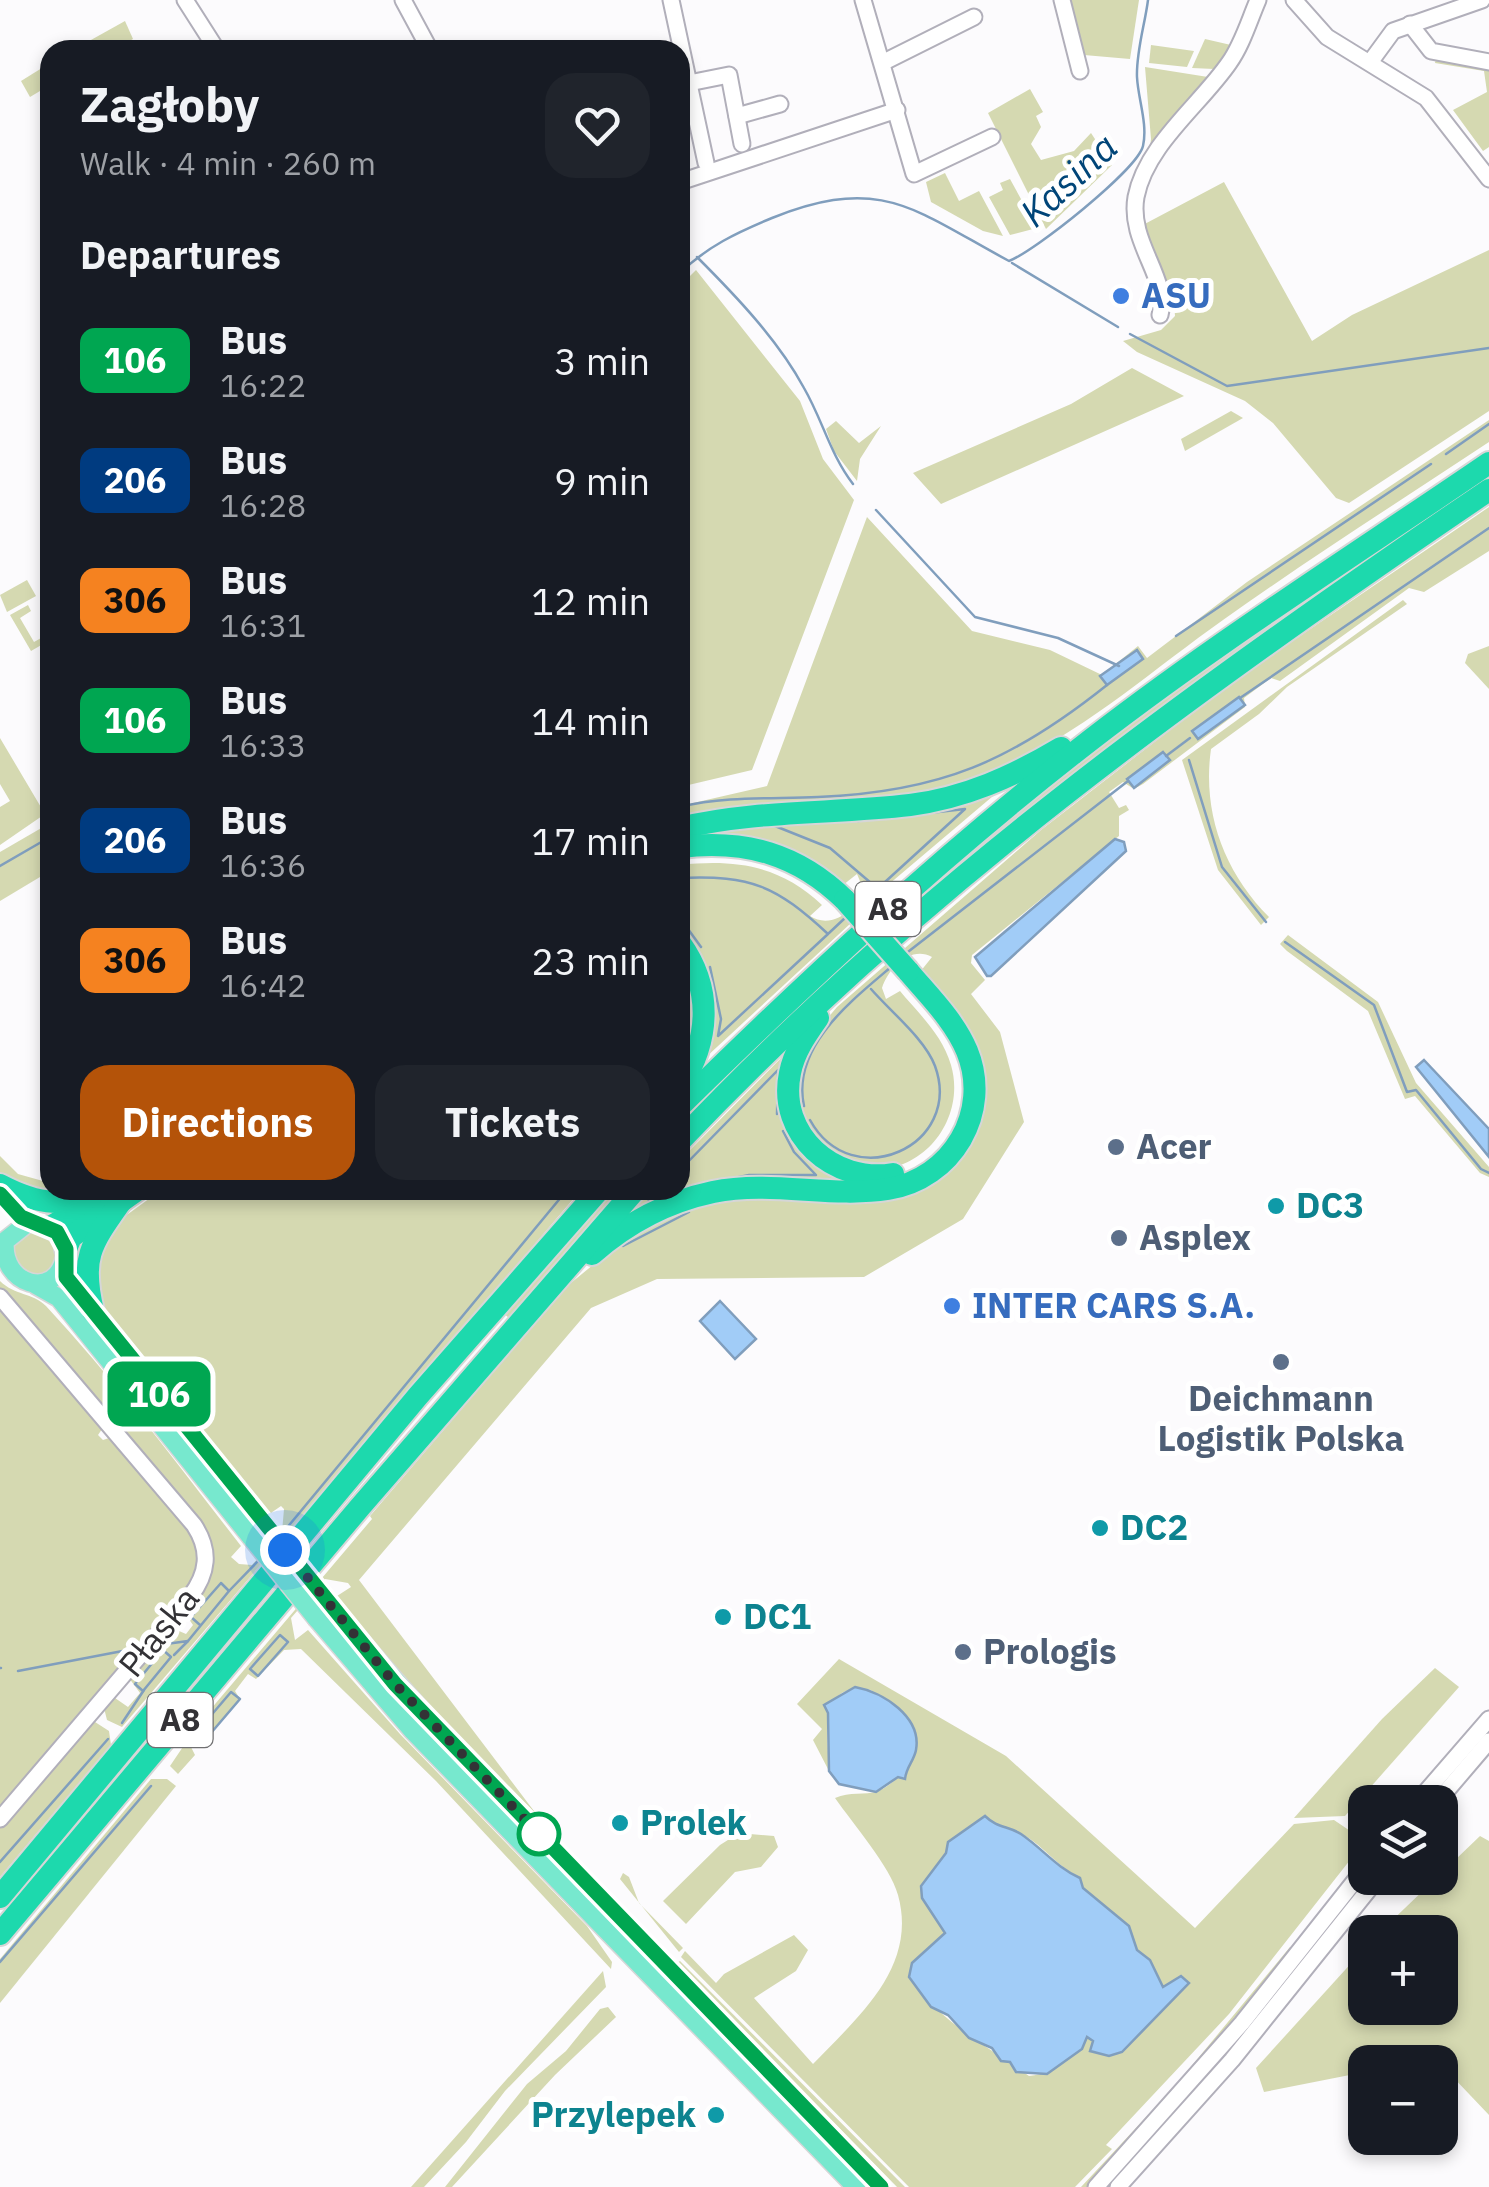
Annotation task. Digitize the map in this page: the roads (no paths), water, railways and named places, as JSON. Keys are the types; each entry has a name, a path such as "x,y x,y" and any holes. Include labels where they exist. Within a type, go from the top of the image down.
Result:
{"highway":[{"name":"A8","path":"690,1096 808,981 942,860 1110,726 1489,463"},
{"name":"A8","path":"690,1132 850,975 951,886 1114,753 1489,490"},
{"path":"690,826 742,817 943,798 1006,778 1110,726"},
{"path":"690,846 730,844 770,852 808,868 958,1033 973,1073 969,1123 941,1165 914,1182 880,1190 746,1189 690,1197"},
{"path":"690,858 729,856 767,863 841,903"},
{"path":"690,961 697,974 705,1024 690,1069"},
{"path":"850,975 794,1056 789,1099 796,1126 818,1155 845,1171 870,1176 894,1174 924,1161 947,1137 960,1107 960,1074 952,1050 904,975"},
{"path":"0,1185 47,1204 85,1200"},
{"path":"40,1224 100,1200"},
{"path":"65,1257 71,1238 111,1200"},
{"path":"93,1311 85,1264 114,1200"},
{"name":"A8","path":"0,1897 418,1396 590,1200"},
{"name":"A8","path":"0,1934 626,1200"},
{"path":"542,1294 626,1227 682,1200"}],"main road":[{"path":"0,1194 40,1224 65,1257 66,1277 257,1530"},
{"path":"40,1224 3,1232 5,1264 12,1275 59,1298 257,1530 412,1730 856,2187"},
{"path":"36,1284 54,1278 65,1257"},
{"path":"323,1612 881,2187"}],"street":[{"path":"185,0 211,40"},
{"path":"403,0 425,40"},
{"path":"671,0 679,40"},
{"path":"863,0 914,174 992,137"},
{"path":"1062,0 1080,71"},
{"path":"1160,315 1162,294 1134,224 1137,191 1152,162 1229,63 1258,0"},
{"path":"1294,0 1327,37 1426,98 1489,179"},
{"path":"1371,61 1385,38 1410,24 1481,0"},
{"path":"884,62 974,17"},
{"path":"1410,24 1431,51 1489,62"},
{"path":"690,84 729,75 742,144"},
{"path":"690,89 706,163"},
{"path":"736,116 780,104"},
{"path":"690,179 897,110"},
{"name":"Płaska","path":"0,1297 194,1525 206,1553 204,1575 190,1597 0,1819"},
{"path":"1431,1785 1489,1719"},
{"path":"1451,1785 1489,1741"},
{"path":"1096,2187 1232,2035 1348,1889"},
{"path":"1118,2187 1244,2046 1364,1895"}],"water":[{"path":"1137,650 1143,659 1107,685 1100,676"},
{"path":"1239,697 1245,705 1198,739 1192,731"},
{"path":"1163,752 1170,760 1134,788 1127,779"},
{"path":"1115,839 1124,842 1126,851 987,976 975,957"},
{"path":"1424,1060 1489,1129 1489,1157 1416,1067"},
{"path":"720,1301 756,1339 735,1359 700,1321"},
{"path":"855,1687 877,1694 898,1708 913,1727 916,1738 915,1754 905,1779 898,1777 876,1792 839,1784 829,1771 828,1713 824,1705"},
{"path":"985,1816 1021,1834 1080,1878 1083,1888 1129,1926 1137,1950 1150,1960 1163,1987 1181,1976 1189,1983 1122,2052 1109,2056 1090,2051 1093,2041 1087,2037 1082,2049 1047,2074 1016,2072 992,2048 969,2038 948,2015 931,2007 909,1977 912,1963 945,1933 922,1898 921,1886 946,1853 948,1842"}],"waterway":[{"name":"Kasina","path":"690,265 746,229 810,205 842,199 896,204 921,213 1009,261 1022,254 1105,190 1143,146 1137,67 1148,0"},
{"path":"697,257 782,353 853,484"},
{"path":"1012,263 1118,327"},
{"path":"1130,334 1227,386 1489,348"},
{"path":"1446,454 1489,424"},
{"path":"1176,636 1431,464"},
{"path":"876,510 975,617 1058,638 1119,666"},
{"path":"1240,698 1489,528"},
{"path":"690,805 862,794 938,779 1006,753 1107,685"},
{"path":"1166,756 1190,738"},
{"path":"1189,760 1222,867 1266,922"},
{"path":"904,955 1128,781"},
{"path":"858,821 965,809 862,903"},
{"path":"775,826 830,848 878,889"},
{"name":"Kasina","path":"0,866 40,843"},
{"path":"690,878 726,879 761,887 793,905 828,934 718,1036 721,1019 710,967"},
{"path":"829,933 845,918"},
{"path":"690,932 701,947"},
{"path":"1285,942 1374,1005 1407,1092 1416,1090 1481,1169 1489,1173"},
{"path":"804,1106 802,1084 815,1045 842,1010 891,967"},
{"path":"810,1120 829,1143 851,1155 876,1157 899,1152 919,1138 934,1119 940,1094 935,1066 915,1036 871,989"},
{"path":"690,1160 778,1070 777,1114"},
{"path":"690,1187 749,1175 816,1175 794,1152 783,1131"},
{"path":"281,1535 559,1200"},
{"path":"650,1200 653,1200"},
{"path":"623,1246 689,1212"},
{"path":"229,1591 259,1560"},
{"path":"188,1641 229,1591 221,1583 191,1617 200,1625"},
{"path":"280,1635 288,1642 258,1676 250,1669 280,1635"},
{"path":"166,1644 188,1641 174,1655"},
{"path":"18,1671 133,1649"},
{"path":"163,1650 171,1657 143,1691 135,1684 163,1650"},
{"path":"122,1723 144,1690"},
{"path":"231,1692 240,1699 211,1733 202,1726 231,1692"},
{"path":"0,1862 108,1739"},
{"path":"0,1962 151,1786"}],"place":[{"name":"ASU","path":"1121,296"},
{"name":"Acer","path":"1116,1147"},
{"name":"DC3","path":"1276,1206"},
{"name":"Asplex","path":"1119,1238"},
{"name":"INTER CARS S.A.","path":"952,1306"},
{"name":"Deichmann Logistik Polska","path":"1281,1362"},
{"name":"DC2","path":"1100,1528"},
{"name":"DC1","path":"723,1617"},
{"name":"Prologis","path":"963,1652"},
{"name":"Prolek","path":"620,1823"},
{"name":"Przylepek","path":"716,2115"}]}
